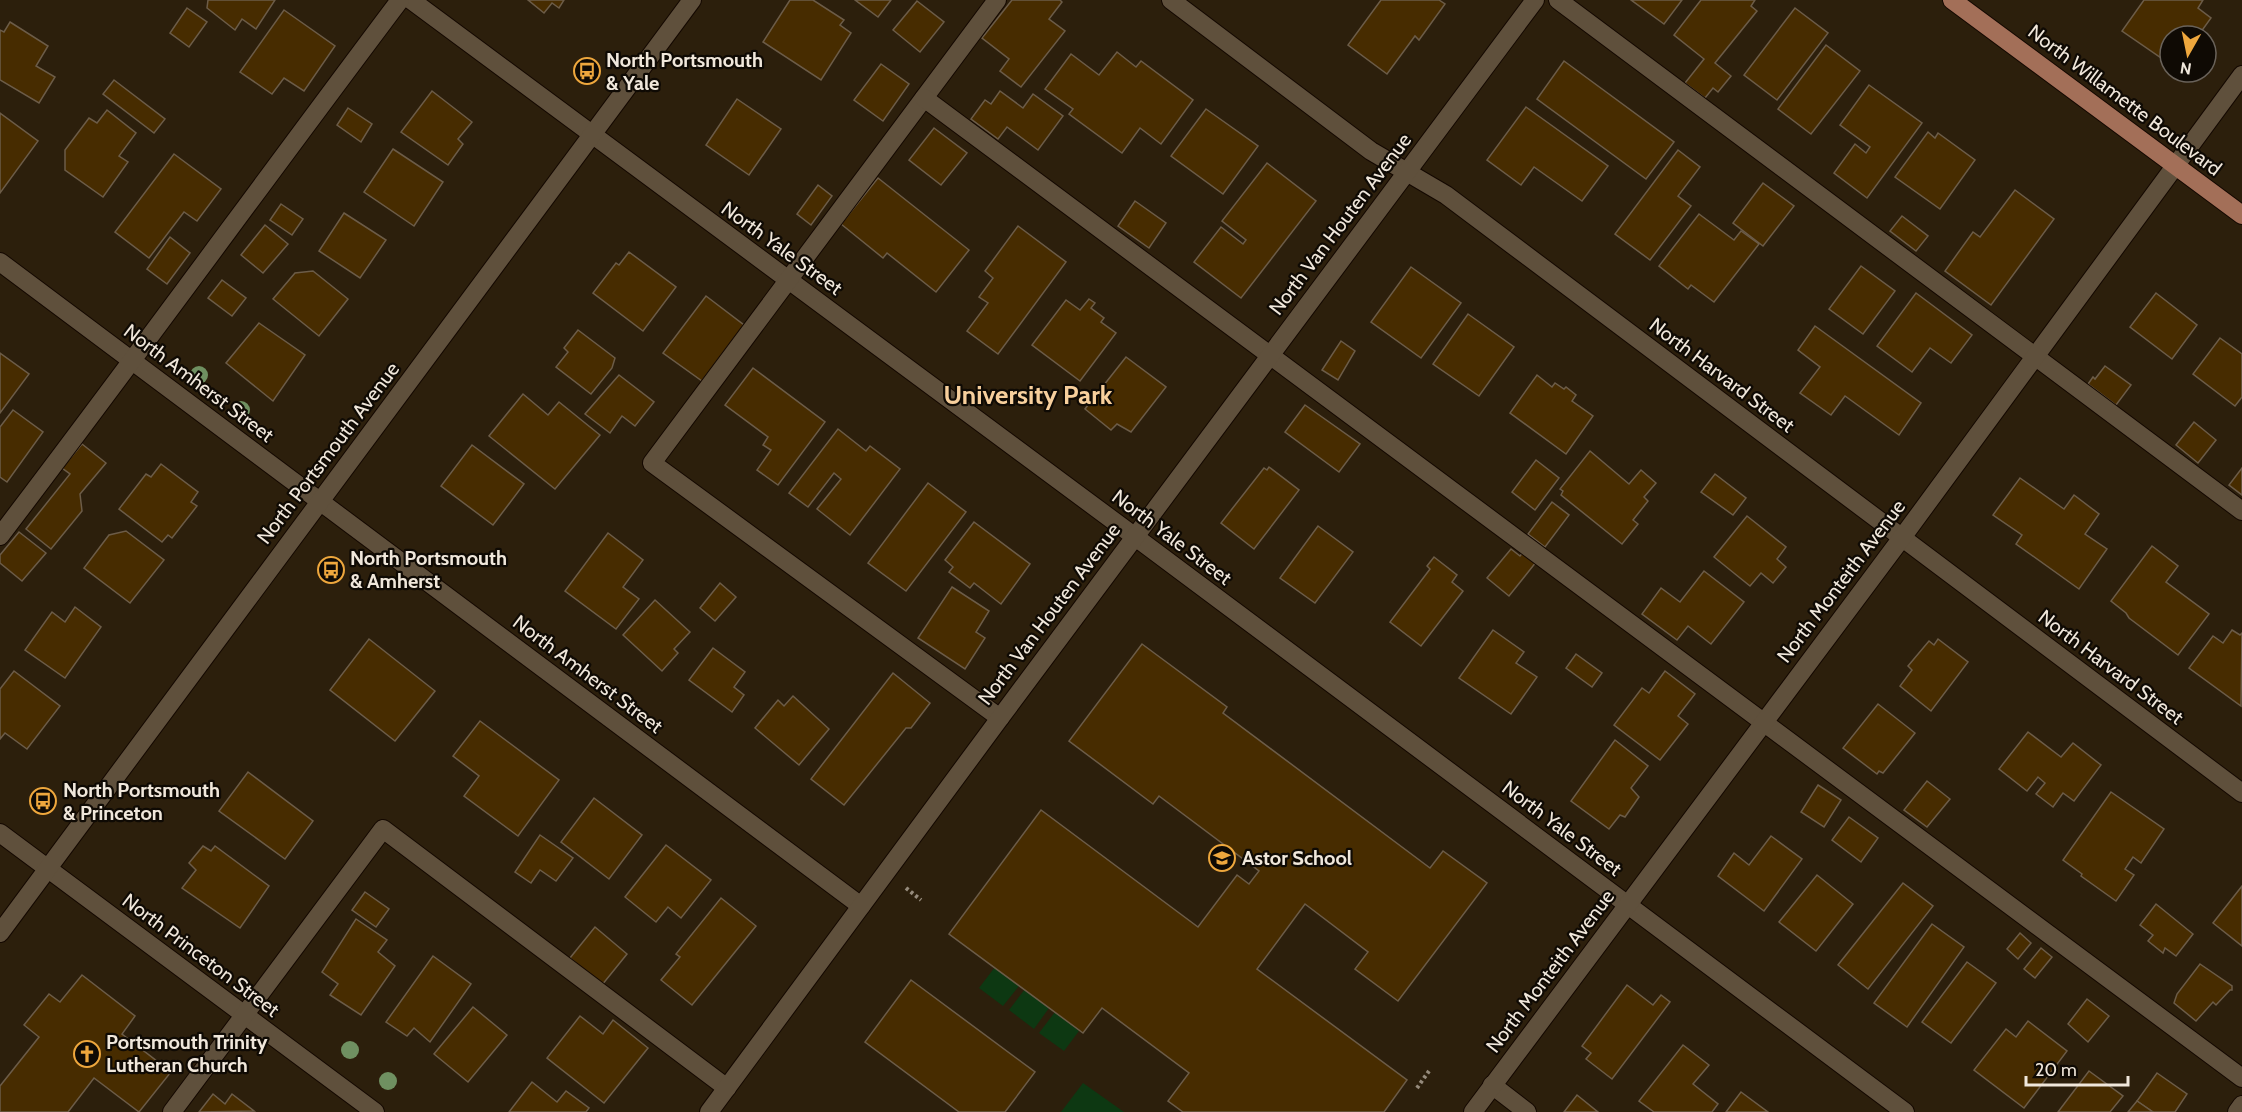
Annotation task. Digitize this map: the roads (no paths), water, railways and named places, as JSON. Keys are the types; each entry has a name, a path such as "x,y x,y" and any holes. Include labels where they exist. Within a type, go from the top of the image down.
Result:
{"main road":[{"name":"North Willamette Boulevard","path":"1952,0 2242,215"}],"street":[{"path":"0,537 400,0"},
{"name":"North Yale Street","path":"411,0 1905,1112"},
{"name":"North Portsmouth Avenue","path":"0,933 692,0"},
{"path":"997,0 652,463 999,718"},
{"name":"North Harvard Street","path":"1171,0 1371,151 1446,195 2242,793"},
{"name":"North Van Houten Avenue","path":"710,1112 1134,536 1535,0"},
{"path":"1558,0 2242,511"},
{"name":"North Monteith Avenue","path":"1473,1112 1764,723 2242,75"},
{"path":"924,98 2242,1078"},
{"name":"North Amherst Street","path":"0,262 861,906"},
{"path":"172,1112 383,829 727,1088"},
{"name":"North Princeton Street","path":"0,832 375,1112"},
{"path":"1492,1085 1527,1112"},
{"path":"2237,1112 2242,1105"}],"place":[{"name":"North Portsmouth & Yale","path":"587,71"},
{"name":"North Portsmouth & Amherst","path":"331,570"},
{"name":"North Portsmouth & Princeton","path":"43,801"},
{"name":"Astor School","path":"1222,858"},
{"name":"Portsmouth Trinity Lutheran Church","path":"87,1054"}],"district":[{"name":"University Park","path":"1028,395"}]}
